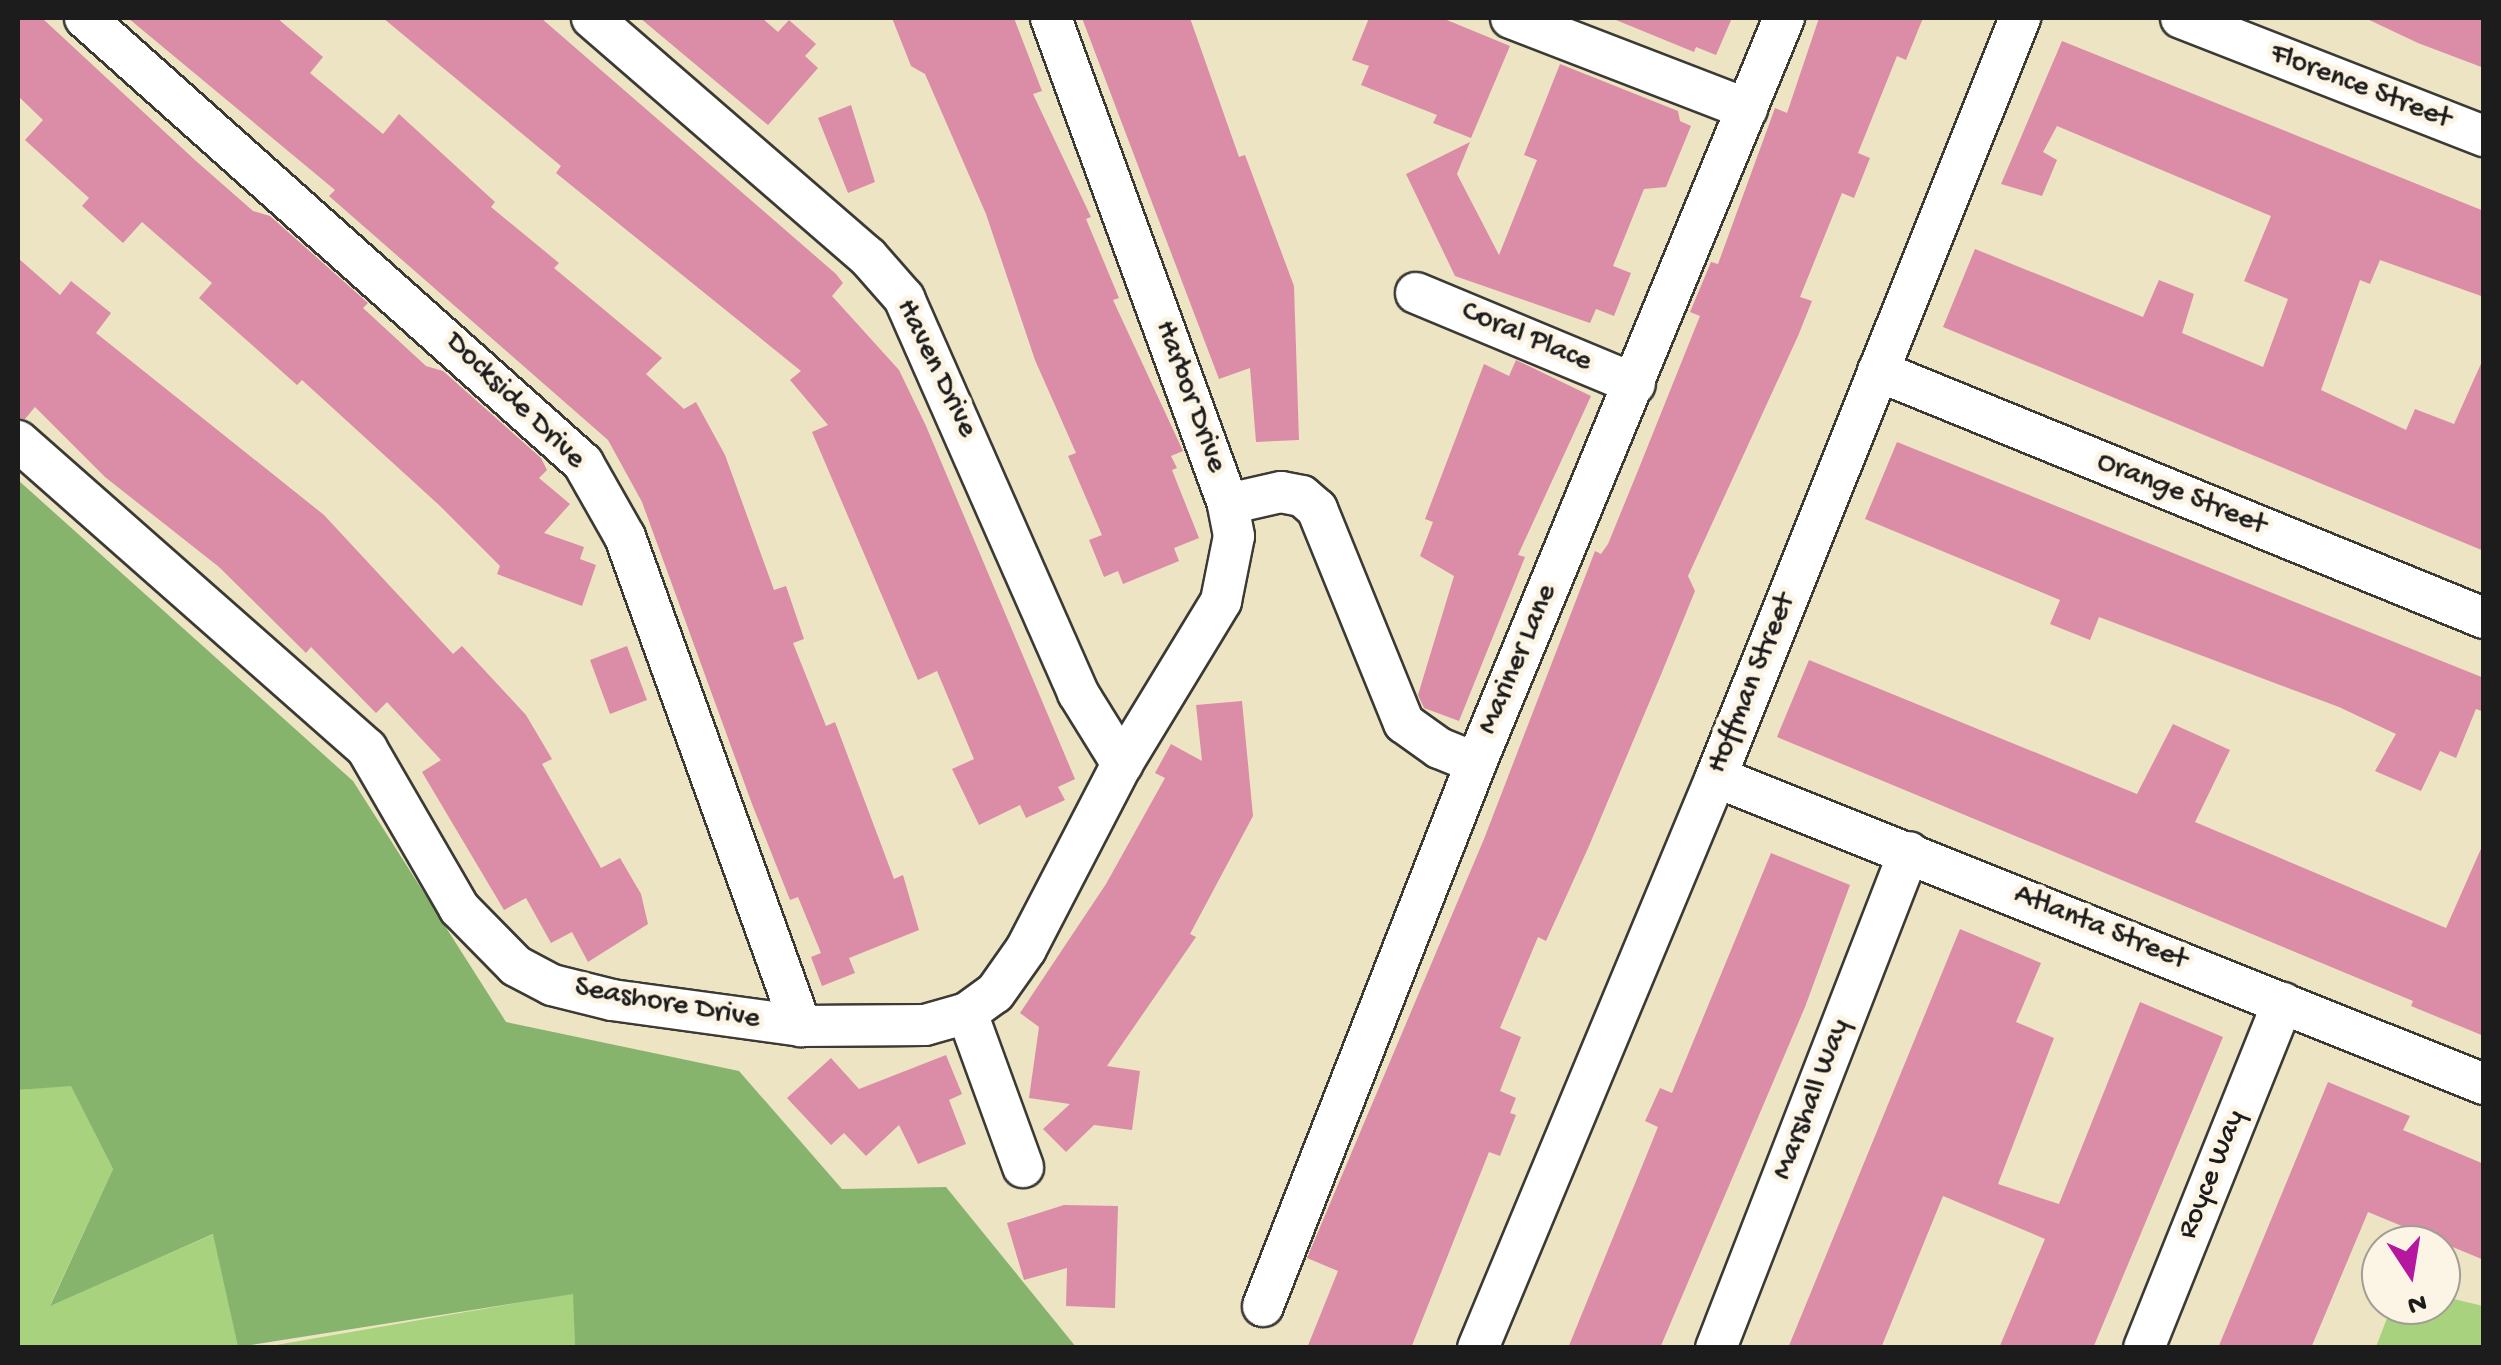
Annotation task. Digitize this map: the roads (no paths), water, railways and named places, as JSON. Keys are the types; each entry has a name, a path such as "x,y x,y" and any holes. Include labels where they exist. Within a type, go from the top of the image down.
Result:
{"street":[{"name":"Dockside Drive","path":"85,18 583,464 624,537 801,1026"},
{"name":"Haven Drive","path":"592,18 868,257 904,298 1078,693 1122,764"},
{"name":"Harbor Drive","path":"1051,18 1228,504 1281,492 1302,496 1317,510 1404,722 1439,748 1476,763"},
{"path":"1511,18 1747,109"},
{"name":"Mariner Lane","path":"1262,1306 1476,763 1636,384 1784,18"},
{"name":"Hoffman Street","path":"1478,1348 1716,777 2020,18"},
{"name":"Florence Street","path":"2181,18 2484,136"},
{"name":"Coral Place","path":"1416,293 1636,384"},
{"name":"Orange Street","path":"1878,371 2484,618"},
{"name":"Seashore Drive","path":"18,440 366,749 458,908 516,966 552,984 612,1000 801,1026 925,1024 966,1013 995,992 1026,950 1122,764 1221,601 1234,536 1228,504"},
{"name":"Atlanta Street","path":"1716,777 2484,1084"},
{"name":"Marshall Way","path":"1716,1348 1910,852"},
{"name":"Royce Way","path":"2144,1348 2282,1003"},
{"path":"966,1013 1023,1166"}]}
